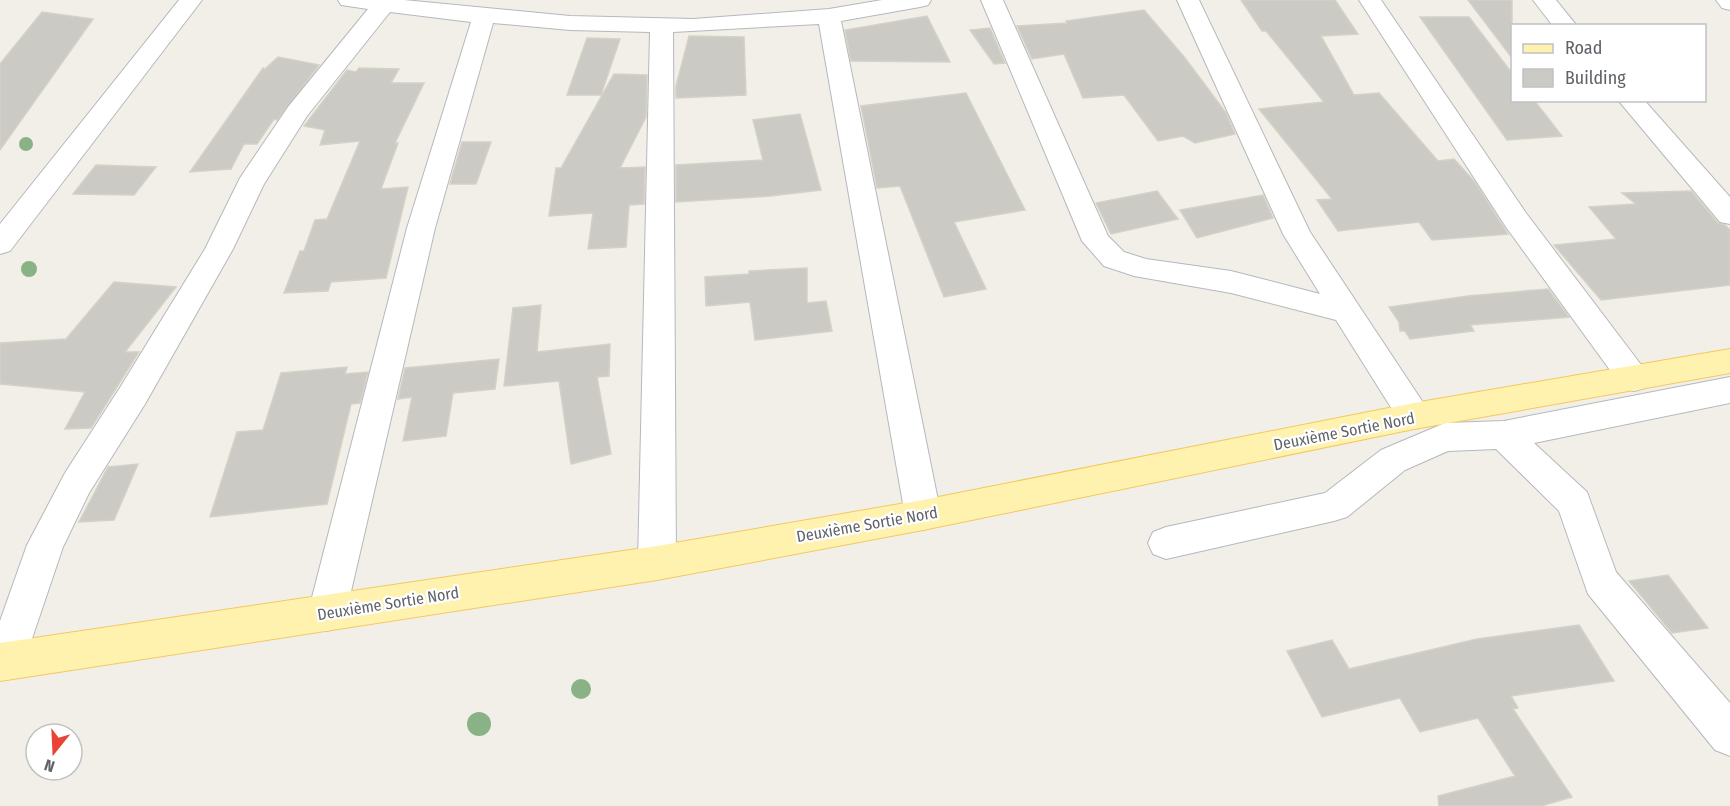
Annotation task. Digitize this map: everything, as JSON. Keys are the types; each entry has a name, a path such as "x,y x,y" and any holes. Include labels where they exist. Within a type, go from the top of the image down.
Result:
{"main road":[{"name":"Deuxième Sortie Nord","path":"3,661 657,562 923,515 1414,416 1730,361"}],"street":[{"path":"0,244 191,0"},
{"path":"349,0 484,16 570,23 693,26 829,16 920,0"},
{"path":"992,0 1096,241 1114,259 1143,269 1275,291 1345,311"},
{"path":"1188,0 1297,234 1414,416"},
{"path":"1370,0 1516,220 1634,379"},
{"path":"1544,0 1564,24"},
{"path":"3,661 45,545 77,483 133,395 219,249 250,184 297,112 384,4"},
{"path":"327,613 421,228 484,16"},
{"path":"829,16 923,515"},
{"path":"657,562 662,25"},
{"path":"1632,102 1730,215"},
{"path":"1166,543 1334,506 1393,460 1445,437 1504,435 1723,399"},
{"path":"1504,435 1574,504 1601,582 1730,735"}],"building":[{"path":"1241,0 1335,0 1358,34 1321,36 1354,95 1379,93 1438,161 1454,159 1474,181 1508,234 1432,240 1419,222 1338,231 1317,200 1332,199 1259,109 1324,102 1266,31 1262,31"},
{"path":"1468,0 1512,0 1511,57"},
{"path":"1144,10 1185,58 1226,113 1235,134 1195,143 1183,136 1158,141 1124,95 1083,98 1064,54 1032,59 1017,26 1067,23 1066,21"},
{"path":"42,12 93,19 0,150 0,64"},
{"path":"927,16 950,62 851,61 845,30"},
{"path":"1420,17 1469,17 1511,72 1511,102 1536,102 1562,136 1507,140"},
{"path":"990,28 1005,63 994,64 970,30"},
{"path":"689,36 744,37 746,95 676,98 676,86"},
{"path":"587,38 620,39 601,95 567,95"},
{"path":"278,57 319,65 277,120 274,119 257,144 244,144 231,169 190,172 263,68 265,69"},
{"path":"359,68 399,69 391,83 424,83 395,143 398,143 381,189 408,187 386,278 331,282 328,291 284,293 300,251 304,251 315,220 327,219 360,141 320,145 325,130 304,126 347,70 356,72"},
{"path":"614,74 647,75 646,117 620,168 645,167 644,204 629,205 626,247 588,249 593,213 549,216 556,168 561,168"},
{"path":"966,93 1025,210 954,222 986,289 944,297 900,186 877,188 861,106"},
{"path":"800,114 821,190 676,202 676,165 763,160 753,120"},
{"path":"462,142 491,142 476,184 450,184"},
{"path":"96,165 156,167 134,195 73,194"},
{"path":"1157,191 1178,219 1111,234 1096,203"},
{"path":"1691,191 1718,223 1730,230 1730,285 1601,300 1554,245 1616,239 1589,207 1636,204 1622,193"},
{"path":"1263,195 1273,218 1197,238 1180,210"},
{"path":"807,268 807,303 826,301 832,331 755,340 750,302 706,306 705,277 749,274 749,271"},
{"path":"114,282 176,287 125,352 139,352 91,428 65,429 85,392 0,384 0,343 66,339"},
{"path":"1548,289 1569,317 1470,325 1474,331 1410,339 1405,331 1400,331 1399,322 1389,307 1468,296"},
{"path":"541,305 537,352 610,344 609,376 597,377 611,454 571,464 559,381 504,386 513,308"},
{"path":"499,359 495,389 453,393 446,436 403,441 412,397 398,399 405,368"},
{"path":"347,367 345,374 368,372 360,403 351,404 327,504 210,517 237,432 263,430 281,373"},
{"path":"138,464 114,520 79,522 108,467"},
{"path":"1668,575 1708,628 1672,633 1629,581"},
{"path":"1579,625 1614,681 1511,696 1518,708 1513,709 1572,797 1541,806 1439,806 1438,796 1515,776 1478,718 1420,732 1400,698 1322,717 1287,651 1332,640 1349,669 1477,639"}]}
